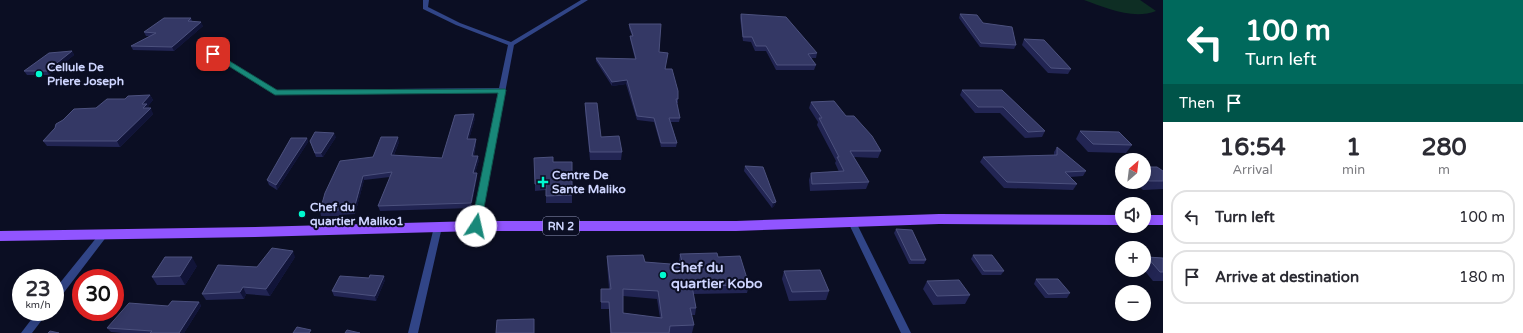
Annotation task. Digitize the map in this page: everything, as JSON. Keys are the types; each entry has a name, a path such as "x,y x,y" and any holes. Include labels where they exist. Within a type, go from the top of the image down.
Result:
{"main road":[{"name":"RN 2","path":"0,236 476,226 736,226 939,219 1115,220"},
{"path":"1151,220 1163,220"}],"street":[{"path":"426,0 424,8 458,24 511,44"},
{"path":"476,226 511,44 585,0"},
{"path":"201,46 275,92 502,90"},
{"path":"852,222 906,333"},
{"path":"413,333 438,227"},
{"path":"64,285 104,234"},
{"path":"26,333 36,321"}],"green space":[{"path":"1084,0 1140,0 1156,11 1129,14"}],"building":[{"path":"741,14 786,17 817,53 808,54 816,65 777,65 766,46 756,46 752,37 743,37"},
{"path":"960,14 977,15 983,23 1012,27 1016,45 981,43"},
{"path":"164,18 191,18 188,21 201,22 172,47 131,46 156,33 144,32"},
{"path":"629,24 661,24 659,52 668,53 665,69 672,69 678,91 678,99 676,99 680,118 669,118 677,143 661,143 654,118 637,116 627,80 612,82 596,58 636,59 630,36 633,36"},
{"path":"1024,39 1044,40 1071,69 1051,68"},
{"path":"72,51 47,71 24,71 49,53"},
{"path":"962,90 1002,90 1045,131 1028,132 1003,107 978,107"},
{"path":"150,95 142,104 147,104 143,108 151,108 117,141 43,141 55,128 56,124 63,120 74,109 96,108 107,99 125,99 128,96"},
{"path":"834,101 846,116 854,116 872,136 881,151 850,151 869,182 812,184 811,173 844,171 837,157 839,157 819,118 822,118 811,102"},
{"path":"585,103 597,103 601,137 619,136 622,152 590,152"},
{"path":"474,114 467,139 476,139 472,156 478,156 473,173 477,173 471,203 378,206 392,172 363,176 354,209 320,211 325,193 340,161 373,157 381,137 398,137 391,155 442,158 455,115"},
{"path":"1080,131 1119,132 1132,145 1093,144"},
{"path":"315,132 334,133 321,153 315,153 310,141"},
{"path":"291,138 307,138 276,185 267,180"},
{"path":"1057,147 1086,171 1065,172 1077,184 1007,182 983,157 1057,155"},
{"path":"553,157 553,162 572,162 572,195 546,196 546,183 535,184 534,158"},
{"path":"745,166 763,167 776,202 773,203"},
{"path":"1151,167 1157,167 1163,171 1163,181 1151,181"},
{"path":"896,229 912,230 926,260 911,260"},
{"path":"272,248 293,251 266,289 243,287 240,292 202,294 218,265 257,267"},
{"path":"717,253 718,257 740,256 749,285 692,286 696,308 690,308 694,325 670,326 669,333 611,333 609,302 601,302 601,289 611,289 607,256 643,255 645,262 683,265 680,254","holes":["623,289 658,291 662,318 623,313"]},
{"path":"973,255 992,255 1004,271 984,271"},
{"path":"165,257 192,257 180,276 152,277"},
{"path":"1151,257 1163,258 1163,272 1160,272 1151,262"},
{"path":"820,270 829,291 792,292 784,271"},
{"path":"370,275 384,276 375,296 332,291 340,276 369,278"},
{"path":"1036,279 1058,279 1070,293 1048,294"},
{"path":"959,280 970,295 937,296 927,281"},
{"path":"172,301 199,302 179,333 150,333 152,331 107,328 113,321 124,321 124,309 129,303 168,306"},
{"path":"534,319 534,333 496,333 497,320"},
{"path":"297,327 311,330 309,333 293,333"},
{"path":"347,330 360,333 345,333"},
{"path":"50,331 59,333 48,333"}],"place":[{"name":"Cellule De Priere Joseph","path":"39,74"},
{"name":"Centre De Sante Maliko","path":"543,182"},
{"name":"Chef du quartier Maliko1","path":"302,214"},
{"name":"Chef du quartier Kobo","path":"663,275"}],"route":[{"path":"213,54 275,92 453,92 502,90 476,226"}]}
